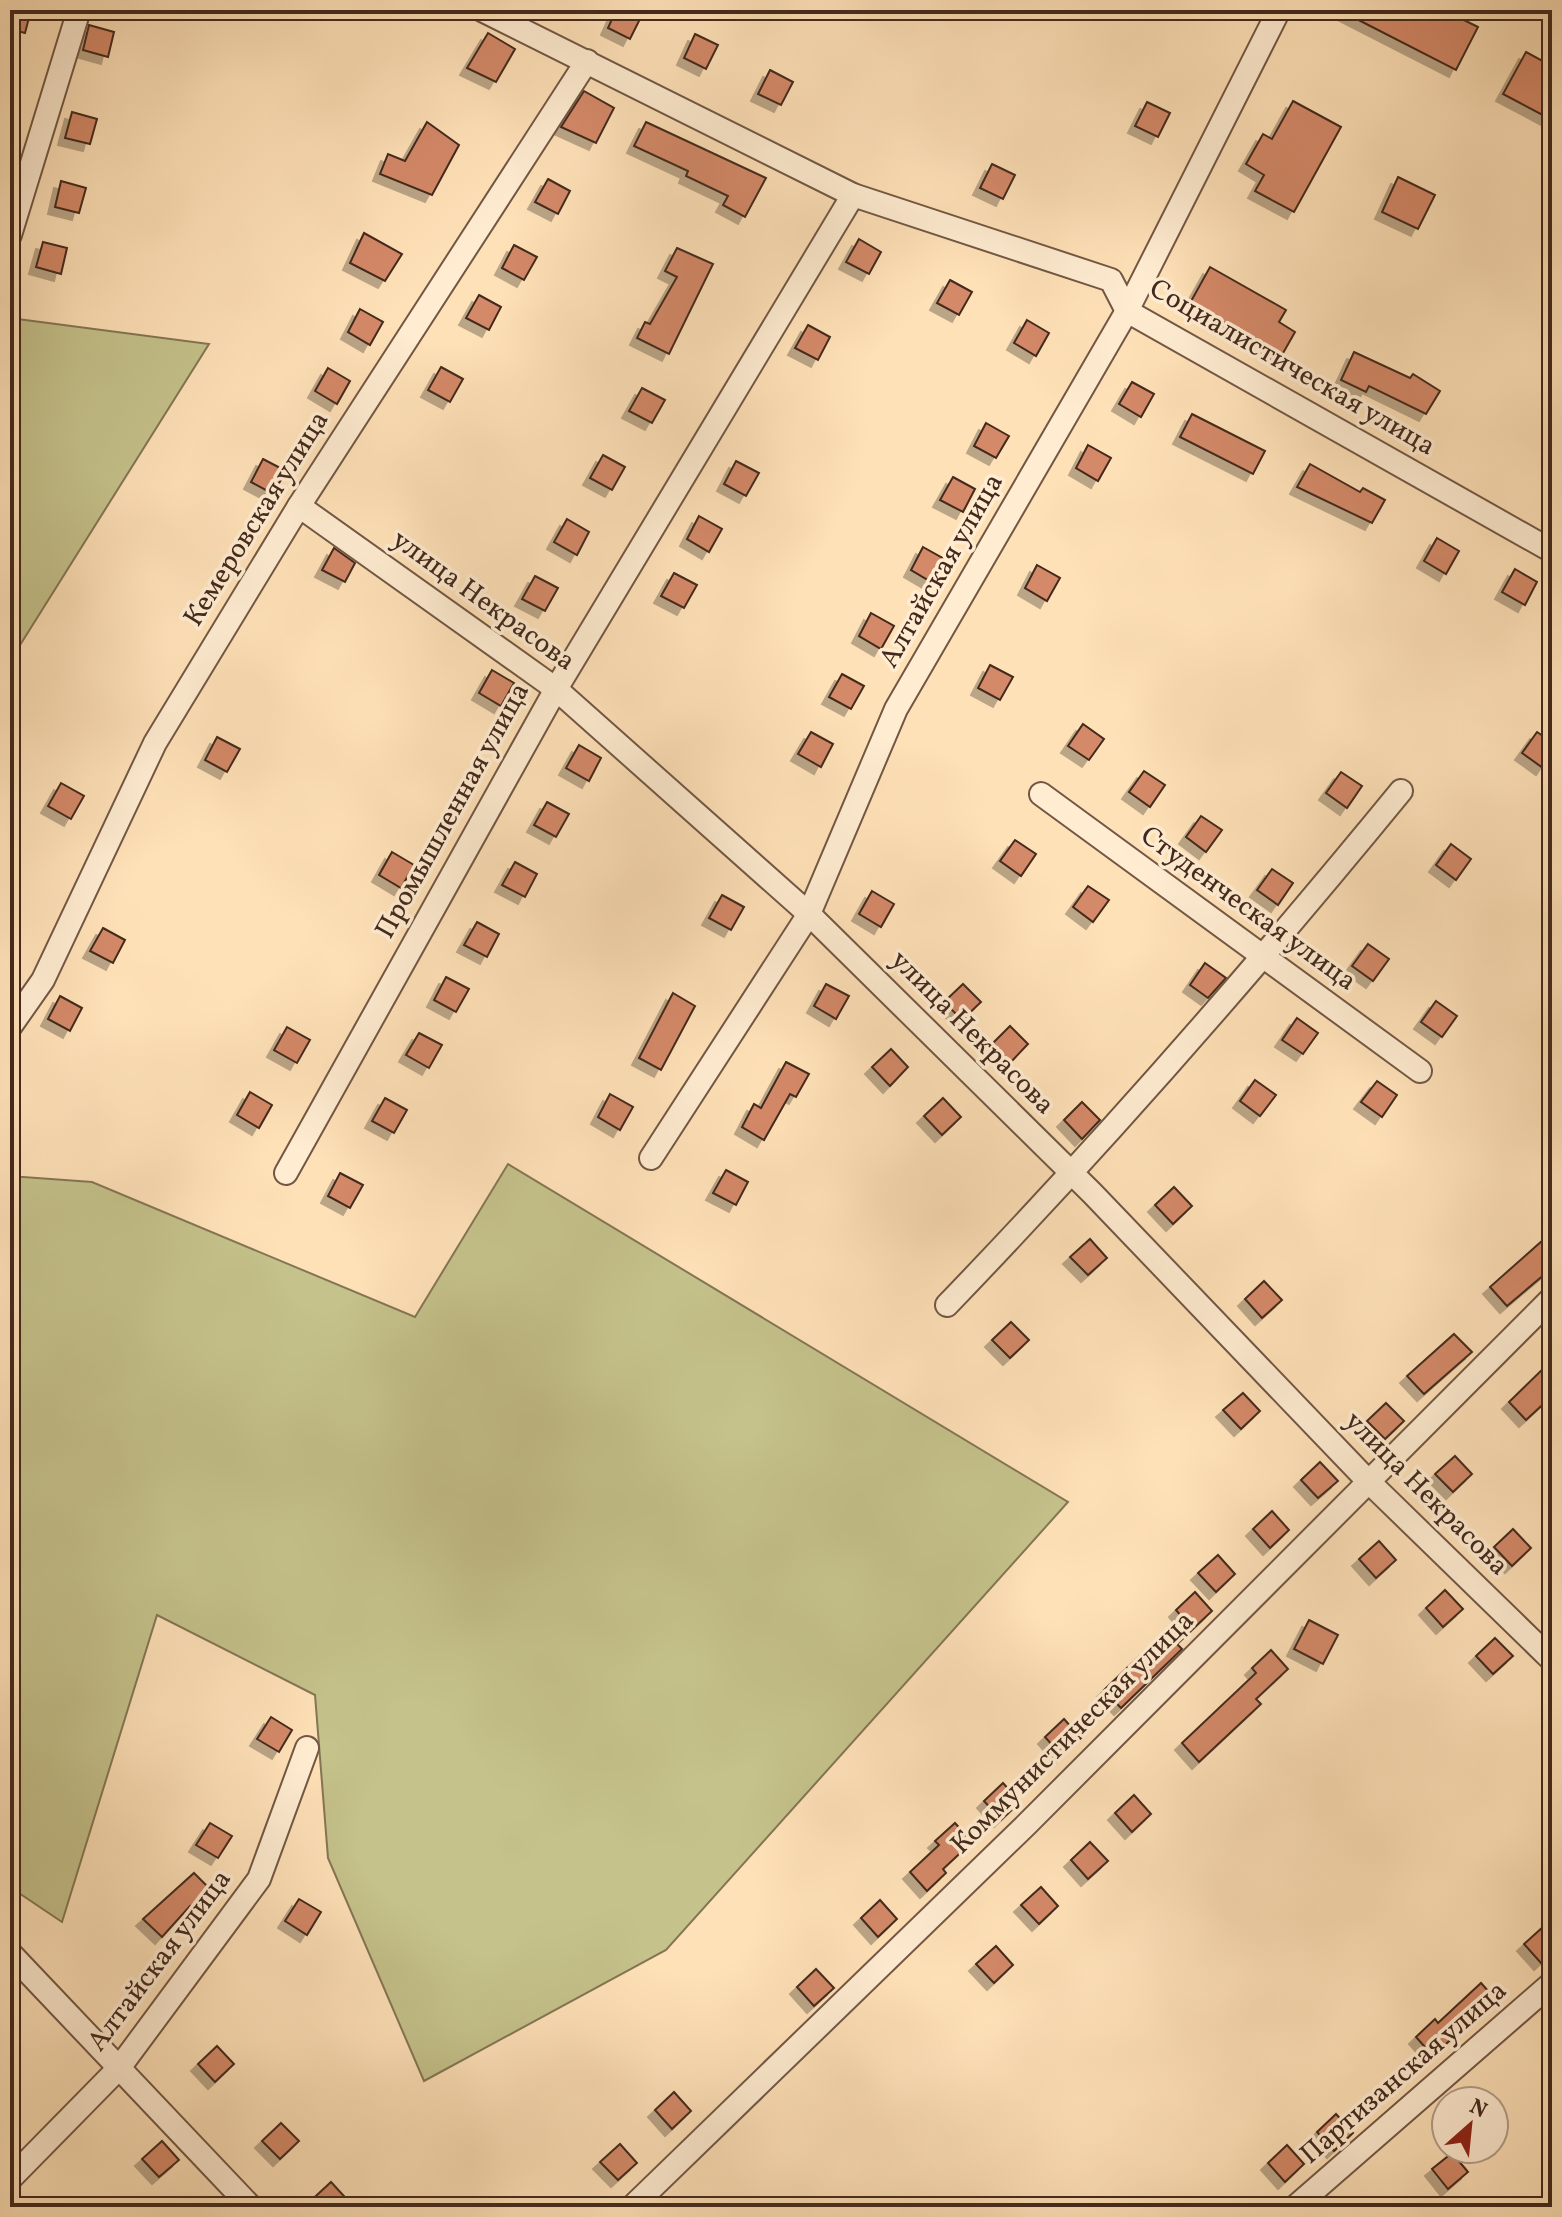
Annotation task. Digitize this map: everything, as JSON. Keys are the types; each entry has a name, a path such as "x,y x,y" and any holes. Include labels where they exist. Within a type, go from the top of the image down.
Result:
{"street":[{"path":"10,235 79,10"},
{"name":"Социалистическая улица","path":"482,10 853,195 1111,280 1127,311 1552,551"},
{"name":"Алтайская улица","path":"651,1158 809,914 896,709 1127,311 1279,10"},
{"name":"Кемеровская улица","path":"10,1027 43,980 155,743 299,506 587,61"},
{"name":"Промышленная улица","path":"286,1173 556,689 853,195"},
{"name":"улица Некрасова","path":"299,506 556,689 809,914 1073,1175 1367,1480 1552,1660"},
{"path":"947,1305 1073,1175 1264,959 1401,791"},
{"name":"Студенческая улица","path":"1041,794 1420,1071"},
{"name":"Коммунистическая улица","path":"632,2207 1026,1825 1552,1298"},
{"name":"Алтайская улица","path":"10,2179 119,2068 259,1879 307,1748"},
{"path":"10,1953 251,2207"},
{"name":"Партизанская улица","path":"1295,2207 1552,1983"}],"shaded area":[{"path":"10,318 209,344 10,661"},
{"path":"508,1164 1068,1502 666,1950 424,2081 328,1858 315,1695 157,1615 62,1922 10,1887 10,1176 92,1182 415,1317"}],"building":[{"path":"10,10 31,10 25,33 10,29"},
{"path":"616,10 631,10 642,15 630,39 608,28"},
{"path":"1339,10 1444,10 1478,27 1456,70"},
{"path":"89,25 114,32 108,57 83,50"},
{"path":"488,33 515,49 496,82 467,68"},
{"path":"695,34 718,45 706,69 684,58"},
{"path":"1526,52 1552,66 1552,120 1503,94"},
{"path":"770,70 793,82 781,105 758,94"},
{"path":"584,91 614,108 596,143 561,127"},
{"path":"1293,101 1341,127 1294,212 1255,191 1264,175 1246,164 1263,134 1272,139"},
{"path":"1147,102 1170,113 1158,137 1135,126"},
{"path":"72,112 97,119 90,144 65,138"},
{"path":"427,122 459,145 432,195 380,174 388,154 405,161"},
{"path":"646,122 766,178 745,217 723,205 728,196 686,176 688,171 634,146"},
{"path":"992,164 1015,175 1003,199 980,188"},
{"path":"1398,177 1435,195 1418,229 1382,212"},
{"path":"548,179 570,191 558,214 535,202"},
{"path":"61,181 86,188 79,213 55,207"},
{"path":"364,233 402,254 385,281 350,263"},
{"path":"859,239 881,252 869,274 846,262"},
{"path":"43,242 67,248 61,274 36,267"},
{"path":"514,245 537,257 524,280 502,268"},
{"path":"677,248 713,264 669,354 637,338 645,322 650,324 677,277 665,271"},
{"path":"1210,267 1286,310 1279,322 1295,332 1282,355 1190,303"},
{"path":"950,280 972,292 959,315 937,303"},
{"path":"479,295 501,307 489,330 466,318"},
{"path":"360,309 383,322 370,345 348,332"},
{"path":"1027,320 1049,333 1036,356 1014,343"},
{"path":"808,325 830,337 818,360 795,348"},
{"path":"1354,352 1410,378 1413,374 1440,391 1426,414 1369,386 1366,392 1341,380"},
{"path":"441,367 463,379 450,402 428,390"},
{"path":"328,368 350,381 337,404 315,391"},
{"path":"1132,382 1154,394 1141,417 1119,404"},
{"path":"642,388 665,400 652,423 629,411"},
{"path":"1192,414 1265,451 1253,474 1180,437"},
{"path":"986,423 1009,436 996,458 974,446"},
{"path":"1088,445 1111,458 1098,481 1076,468"},
{"path":"603,455 625,467 612,490 590,478"},
{"path":"263,459 286,471 273,494 251,482"},
{"path":"736,461 759,473 746,496 724,484"},
{"path":"1310,464 1360,492 1363,488 1385,500 1372,523 1297,487"},
{"path":"953,477 975,489 963,512 940,500"},
{"path":"699,516 722,529 709,552 687,539"},
{"path":"567,519 589,532 577,555 554,542"},
{"path":"1437,538 1459,551 1446,574 1424,561"},
{"path":"923,547 946,560 933,583 911,570"},
{"path":"334,548 355,563 345,582 322,570"},
{"path":"1037,565 1060,578 1047,601 1025,588"},
{"path":"1515,569 1537,582 1525,605 1502,592"},
{"path":"674,573 697,585 684,608 661,596"},
{"path":"535,576 558,588 545,611 522,599"},
{"path":"871,613 894,626 881,649 859,636"},
{"path":"990,665 1013,677 1000,700 978,688"},
{"path":"492,670 514,683 501,706 479,693"},
{"path":"842,674 864,686 851,709 829,697"},
{"path":"1083,724 1104,739 1089,760 1068,746"},
{"path":"811,732 833,744 821,767 798,754"},
{"path":"1537,732 1552,742 1552,755 1543,768 1522,753"},
{"path":"217,737 240,749 227,772 205,760"},
{"path":"579,745 601,758 589,781 566,768"},
{"path":"1144,771 1165,785 1150,807 1129,792"},
{"path":"1341,772 1362,786 1347,808 1326,793"},
{"path":"61,783 84,796 71,819 48,806"},
{"path":"547,802 569,814 556,837 534,825"},
{"path":"1201,816 1222,830 1206,852 1186,837"},
{"path":"1015,840 1036,854 1021,876 1000,861"},
{"path":"1451,844 1471,859 1456,880 1436,865"},
{"path":"392,852 414,865 401,888 379,875"},
{"path":"515,862 537,874 525,897 502,885"},
{"path":"1272,869 1293,883 1278,905 1257,890"},
{"path":"1088,886 1109,900 1093,922 1073,907"},
{"path":"872,891 894,904 881,927 859,914"},
{"path":"722,895 744,907 731,930 709,918"},
{"path":"477,922 499,934 487,957 464,945"},
{"path":"103,928 125,940 113,963 90,951"},
{"path":"1368,944 1389,959 1373,981 1352,966"},
{"path":"1205,963 1226,978 1208,998 1190,985"},
{"path":"446,977 469,989 456,1012 434,1000"},
{"path":"826,984 849,996 836,1019 814,1006"},
{"path":"963,984 981,1002 962,1020 944,1002"},
{"path":"673,993 695,1006 661,1070 639,1058"},
{"path":"60,996 82,1008 70,1031 48,1019"},
{"path":"1436,1001 1457,1016 1442,1037 1421,1022"},
{"path":"1297,1018 1318,1033 1303,1054 1282,1040"},
{"path":"1010,1026 1028,1044 1010,1063 992,1044"},
{"path":"287,1027 310,1040 297,1063 274,1050"},
{"path":"419,1033 442,1045 429,1068 406,1055"},
{"path":"891,1049 908,1067 890,1086 872,1067"},
{"path":"786,1062 809,1074 796,1097 790,1094 764,1140 742,1127 754,1104 761,1108"},
{"path":"1255,1080 1276,1095 1260,1116 1240,1101"},
{"path":"1377,1081 1397,1095 1382,1117 1361,1102"},
{"path":"250,1092 272,1105 259,1128 237,1115"},
{"path":"610,1094 633,1107 620,1130 598,1117"},
{"path":"385,1098 407,1110 394,1133 372,1121"},
{"path":"943,1098 961,1117 942,1135 924,1116"},
{"path":"1082,1102 1100,1120 1082,1139 1064,1120"},
{"path":"726,1170 748,1182 736,1205 713,1193"},
{"path":"340,1173 363,1185 350,1208 328,1196"},
{"path":"1174,1187 1192,1206 1173,1224 1155,1205"},
{"path":"1552,1232 1552,1268 1507,1306 1490,1287"},
{"path":"1090,1239 1107,1258 1088,1275 1070,1257"},
{"path":"1264,1281 1282,1300 1262,1318 1245,1299"},
{"path":"1011,1322 1029,1340 1010,1358 992,1340"},
{"path":"1454,1334 1472,1352 1424,1394 1407,1376"},
{"path":"1552,1360 1552,1396 1526,1420 1509,1402"},
{"path":"1243,1393 1260,1411 1241,1429 1223,1410"},
{"path":"1386,1403 1404,1421 1385,1439 1367,1421"},
{"path":"1455,1456 1472,1474 1453,1492 1435,1474"},
{"path":"1320,1462 1338,1481 1318,1498 1301,1480"},
{"path":"1272,1511 1289,1530 1270,1548 1253,1529"},
{"path":"1513,1529 1531,1548 1512,1566 1494,1547"},
{"path":"1379,1541 1396,1560 1376,1578 1359,1559"},
{"path":"1218,1555 1235,1574 1216,1592 1198,1573"},
{"path":"1445,1590 1463,1609 1443,1627 1426,1608"},
{"path":"1195,1592 1212,1611 1177,1644 1182,1649 1121,1708 1104,1690 1181,1616 1176,1610"},
{"path":"1309,1620 1338,1635 1323,1664 1294,1649"},
{"path":"1495,1638 1513,1656 1493,1674 1476,1656"},
{"path":"1271,1650 1288,1669 1256,1699 1261,1704 1199,1762 1182,1743 1256,1673 1252,1668"},
{"path":"271,1717 292,1730 279,1752 257,1739"},
{"path":"1064,1719 1081,1738 1062,1756 1045,1737"},
{"path":"1003,1783 1020,1802 1001,1820 984,1801"},
{"path":"1134,1795 1151,1814 1132,1832 1115,1813"},
{"path":"210,1823 232,1836 218,1858 196,1845"},
{"path":"955,1823 972,1842 943,1869 946,1873 927,1891 910,1872 939,1845 935,1841"},
{"path":"1090,1842 1108,1861 1088,1879 1071,1860"},
{"path":"194,1873 212,1891 194,1910 190,1906 162,1937 143,1919"},
{"path":"1041,1887 1058,1906 1039,1924 1021,1905"},
{"path":"299,1899 321,1912 307,1935 285,1921"},
{"path":"880,1900 897,1919 878,1937 861,1918"},
{"path":"1543,1927 1552,1936 1552,1953 1541,1963 1524,1944"},
{"path":"996,1946 1013,1965 994,1983 976,1964"},
{"path":"816,1969 834,1988 814,2006 797,1987"},
{"path":"1481,1983 1498,2002 1479,2020 1476,2016 1433,2056 1416,2037 1435,2019 1438,2023"},
{"path":"217,2046 234,2064 215,2082 198,2064"},
{"path":"674,2092 691,2111 672,2129 655,2110"},
{"path":"1336,2114 1353,2133 1334,2151 1317,2132"},
{"path":"281,2123 299,2141 280,2159 262,2141"},
{"path":"162,2141 179,2160 159,2177 142,2159"},
{"path":"620,2144 637,2163 618,2180 600,2162"},
{"path":"1287,2145 1304,2164 1285,2182 1268,2163"},
{"path":"1437,2165 1462,2165 1468,2172 1448,2189 1432,2169"},
{"path":"331,2182 354,2207 304,2207"}]}
